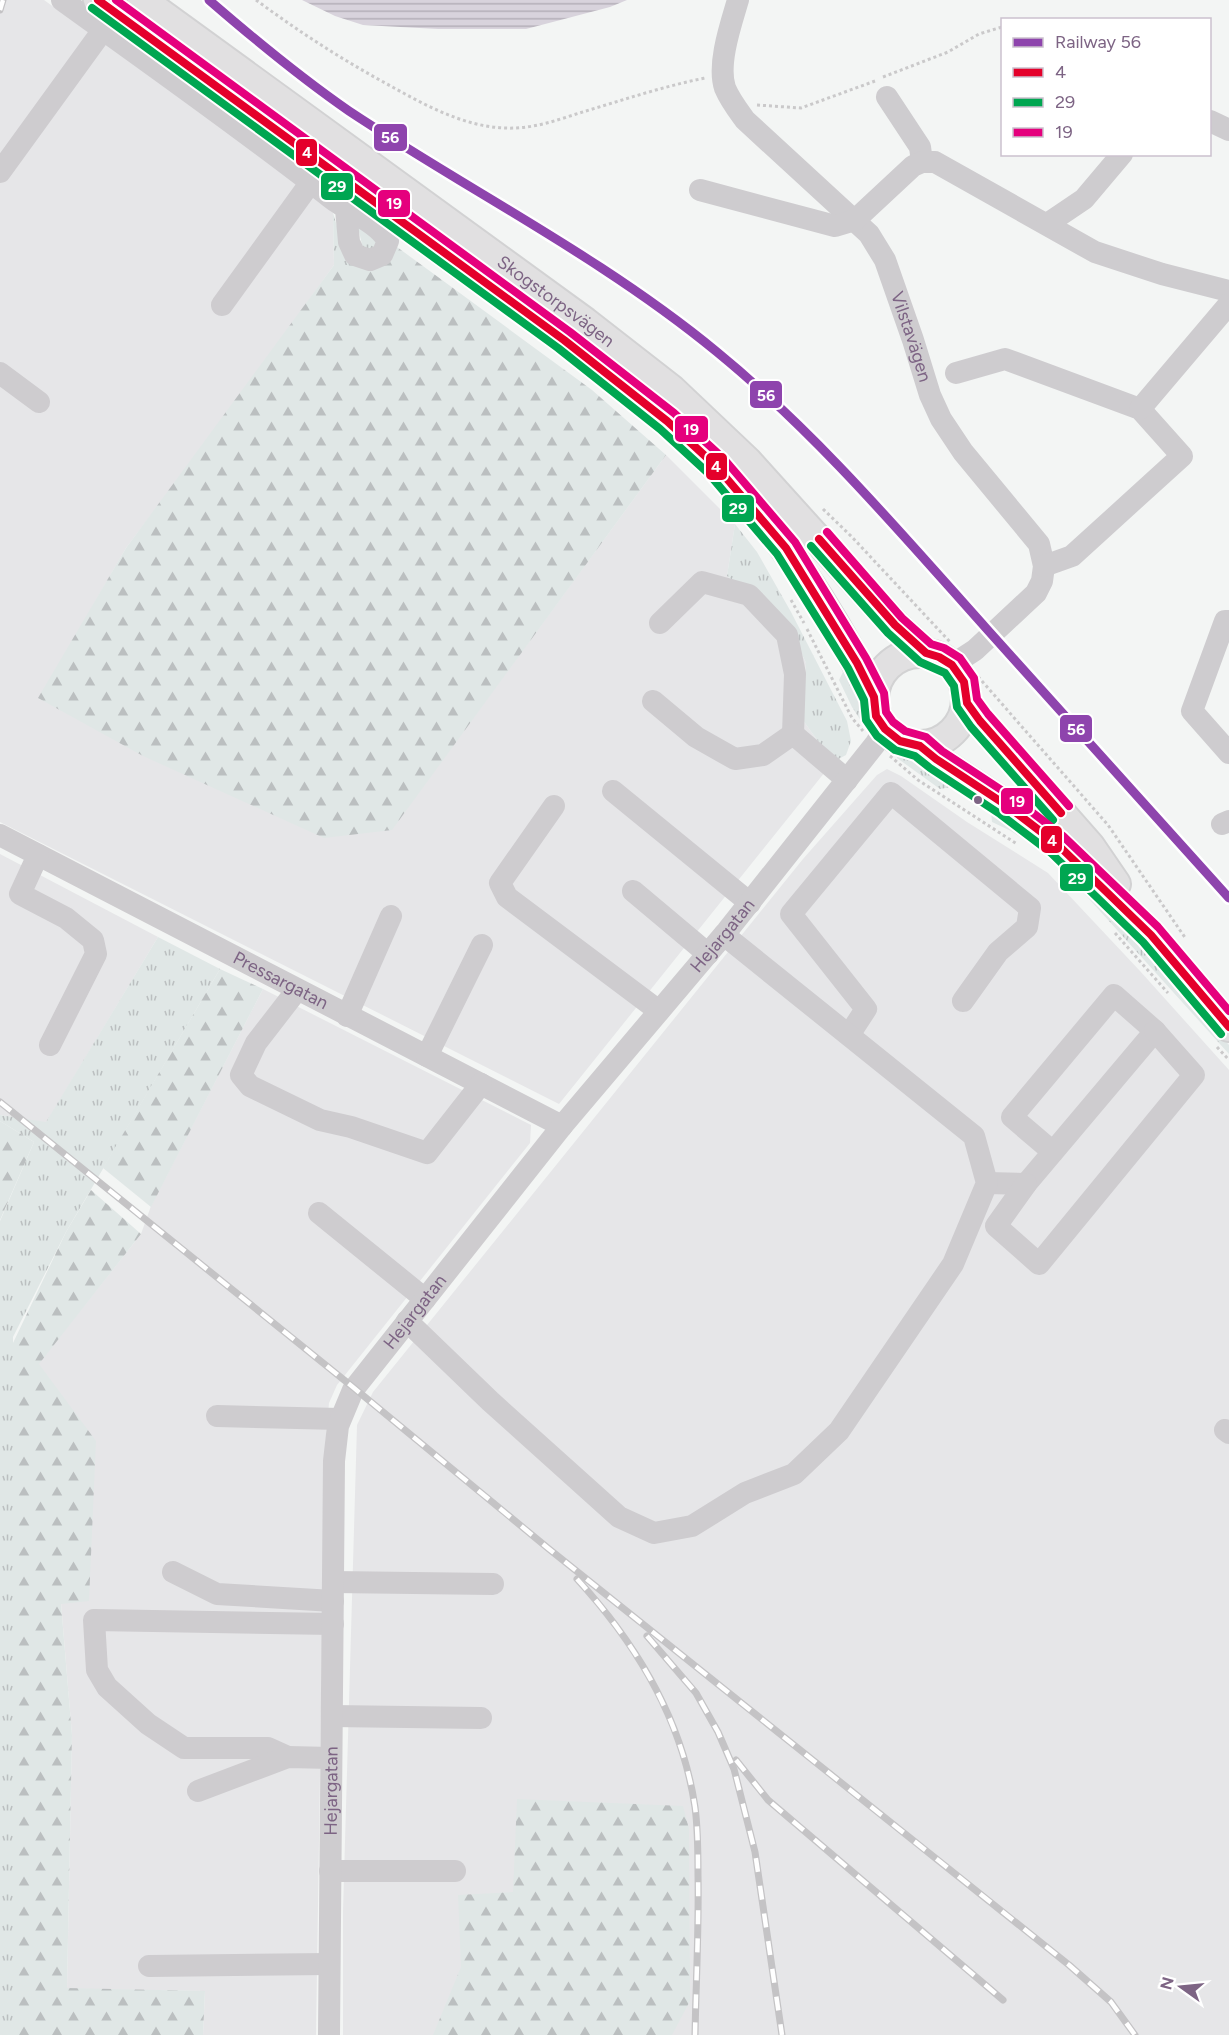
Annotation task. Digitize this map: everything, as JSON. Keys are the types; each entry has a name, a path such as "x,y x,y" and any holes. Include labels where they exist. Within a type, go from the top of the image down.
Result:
{"main road":[{"name":"Skogstorpsvägen","path":"98,0 564,340 668,421 716,466 786,548 853,656 874,697"},
{"name":"Skogstorpsvägen","path":"142,0 585,322 671,389 747,461 895,625 926,653"},
{"path":"926,653 939,657 952,665 964,682 967,702 964,717 953,733 938,743 920,746 900,741 885,729 876,716 874,697 878,681 887,666 908,654 926,653"},
{"path":"967,702 980,721 1090,846 1151,935"},
{"path":"920,746 1006,805 1057,844 1151,935 1229,1027"}],"street":[{"path":"62,0 346,209"},
{"name":"Vilstavägen","path":"738,0 724,56 724,85 731,102 746,120 869,234 885,260 914,340 930,395 941,418 963,452 1039,544 1044,566"},
{"path":"0,172 103,30"},
{"path":"887,97 920,147 922,162"},
{"path":"1211,122 1229,130"},
{"path":"1047,224 1084,199 1120,156"},
{"path":"700,190 835,226 855,220 913,166 922,162 936,162 1095,252 1162,274 1229,291"},
{"path":"222,305 311,182"},
{"path":"1140,409 1229,304"},
{"path":"952,665 975,650 1036,593 1042,581 1044,566 1072,556 1182,456 1140,409 1005,359 956,373"},
{"path":"0,373 39,402"},
{"path":"660,623 702,582 749,596 787,635 795,674 793,734"},
{"path":"1229,621 1225,621 1191,711 1229,753"},
{"path":"654,701 696,737 735,759 763,754 793,734"},
{"name":"Hejargatan","path":"329,2035 334,1461 340,1419 353,1390 407,1321 562,1126 750,903 885,729"},
{"path":"793,734 847,780"},
{"path":"613,791 750,903"},
{"path":"849,1035 866,1009 791,914 891,793 1030,908 1027,927 998,952 963,1001"},
{"path":"554,806 500,883 507,897 659,1011"},
{"name":"Pressargatan","path":"0,835 562,1126"},
{"path":"38,855 20,894 66,918 93,940 96,954 50,1045"},
{"path":"633,891 708,954"},
{"path":"347,1016 391,916"},
{"path":"407,1321 490,1401 619,1516 654,1533 692,1526 745,1493 794,1473 839,1431 953,1264 987,1183 974,1136 724,935"},
{"path":"427,1056 482,945"},
{"path":"297,990 256,1043 241,1075 250,1086 320,1120 351,1127 428,1153 481,1084"},
{"path":"1053,1152 1012,1117 1114,995 1155,1031 1194,1075 1039,1264 996,1226 1026,1184 1053,1152 1155,1031"},
{"path":"987,1183 1026,1184"},
{"path":"319,1213 425,1299"},
{"path":"217,1416 340,1419"},
{"path":"174,1572 217,1594 493,1584"},
{"path":"288,1757 268,1748 184,1748 148,1724 106,1687 97,1670 94,1620 333,1624"},
{"path":"332,1716 481,1718"},
{"path":"198,1791 288,1757 331,1758"},
{"path":"330,1871 455,1871"},
{"path":"149,1966 329,1964"}],"path":[{"path":"256,0 292,26 368,74 445,114 483,126 509,129 534,126 665,87 702,78 724,76"},
{"path":"731,102 801,108 856,89 948,52 979,34 1001,27"}],"shaded area":[{"path":"0,0 44,0 312,192 333,213 334,265 224,418 126,548 39,699 391,830 666,455 735,524 727,576 764,603 793,635 806,663 802,719 833,762 559,1104 0,822"},
{"path":"302,0 627,0 610,7 526,29 438,29 363,25 335,16"},
{"path":"887,769 1048,873 1229,1070 1229,2035 343,2035 343,1911 357,1425 373,1392 803,859 877,775"},
{"path":"0,854 158,937 46,1123 0,1115"},
{"path":"263,989 531,1125 530,1143 337,1385 329,1403 325,1449 316,2035 203,2035 205,1991 67,1989 72,1735 61,1603 89,1600 38,1364 141,1234 151,1206"}],"green space":[{"path":"333,213 346,256 355,265 334,265"},
{"path":"358,227 379,241 372,252 363,249"},
{"path":"397,247 592,390 666,455 392,830 324,838 143,756 38,698 126,548 334,265 355,265"},
{"path":"735,524 757,552 791,612 847,721 851,741 846,755 833,762 802,719 806,663 793,635 764,603 727,576"},
{"path":"852,664 866,713 865,727 839,680 844,670"},
{"path":"897,755 920,760 954,782 951,787 940,789 897,758"},
{"path":"991,811 1009,817 1106,908 1229,1045 1229,1054 1053,859 1011,831 992,822"},
{"path":"158,937 220,969 66,1232 13,1337 13,2035 0,2035 0,1221 34,1142 0,1121 0,1115 46,1122"},
{"path":"220,969 263,989 151,1207 103,1168"},
{"path":"0,1121 34,1142 0,1220"},
{"path":"91,1190 141,1234 39,1364 96,1441 89,1601 61,1604 72,1735 67,1988 205,1991 203,2035 13,2035 13,1343 66,1232"},
{"path":"517,1799 683,1806 689,1829 690,2001 672,2035 433,2035 461,1967 458,1895 513,1892"}],"railway":[{"path":"0,10 3,0"},
{"path":"0,1102 549,1549 1069,1965 1111,2002 1135,2035"},
{"path":"577,1579 637,1656 668,1714 689,1775 695,1807 698,1850 695,2035"},
{"path":"647,1636 696,1693 718,1732 734,1769 755,1852 782,2035"},
{"path":"736,1760 768,1800 1003,2000"}],"rail line":[{"name":"56","path":"209,0 313,85 349,111 629,286 717,352 753,383 856,484 1229,898"}],"transit line":[{"name":"4","path":"98,0 564,340 667,421 716,466 786,548 857,663 874,697 876,716 885,729 900,741 920,746 1006,805 1057,844 1151,935 1229,1027"},
{"name":"19","path":"116,0 570,332 674,413 724,459 795,542 866,658 884,693 886,712 893,722 905,731 926,737 942,751 1012,797 1063,836 1158,927 1229,1011"},
{"name":"29","path":"92,8 558,348 660,429 708,473 777,554 848,668 864,700 866,720 877,736 895,750 915,756 1000,814 1050,852 1143,942 1221,1034"},
{"name":"19","path":"827,532 902,618 931,644 944,648 960,658 974,678 977,699 988,714 1069,806"},
{"name":"4","path":"819,539 895,625 926,653 939,657 952,665 964,682 967,703 980,721 1061,813"},
{"name":"29","path":"811,546 888,633 920,662 945,673 954,686 957,707 971,727 1053,820"}]}
